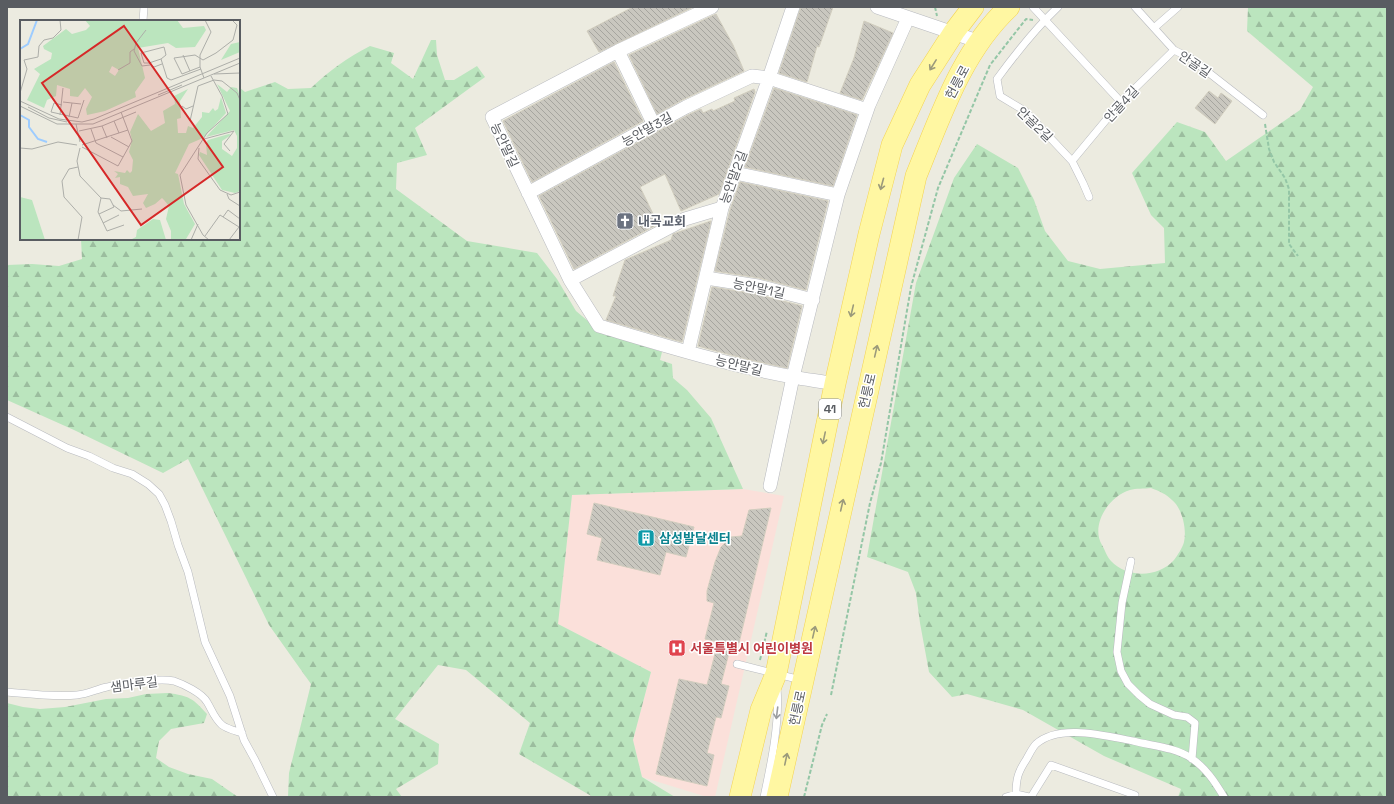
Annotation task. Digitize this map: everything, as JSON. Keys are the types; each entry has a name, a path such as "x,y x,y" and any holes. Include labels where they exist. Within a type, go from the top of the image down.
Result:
{"main road":[{"name":"41","path":"740,797 761,710 776,674 836,384 869,234 892,145 920,85 954,32 973,7"},
{"name":"헌릉로","path":"778,797 916,176 953,86 980,42 1007,8"}],"street":[{"name":"능안말길","path":"712,7 618,51 492,117 570,280 599,326 741,366 836,384"},
{"name":"능안말2길","path":"688,352 722,208 793,7"},
{"path":"877,7 980,42"},
{"path":"770,486 793,377 838,195 867,110 908,18"},
{"path":"618,51 654,125"},
{"name":"능안말3길","path":"528,193 686,107 752,76 769,78"},
{"path":"769,78 867,110"},
{"path":"735,173 838,195"},
{"path":"570,280 685,219 722,208"},
{"name":"능안말1길","path":"706,278 758,286 813,300"}],"lane":[{"path":"143,20 144,7"},
{"path":"1033,7 1121,102"},
{"name":"안골2길","path":"1058,7 1024,42 997,79 1000,96 1025,111 1072,161 1084,183 1089,197"},
{"name":"안골길","path":"1135,7 1174,50 1190,58 1263,115"},
{"path":"1154,28 1178,7"},
{"name":"안골4길","path":"1072,161 1121,102 1174,50"},
{"path":"7,417 67,448 89,456 113,468 132,474 148,484 159,494 171,521 188,572 205,642 230,696 244,740 273,797"},
{"path":"1131,561 1122,603 1117,652 1121,671 1128,684 1150,704 1174,714 1187,717 1194,723 1192,759"},
{"path":"737,664 803,680"},
{"path":"764,797 770,772 778,704 776,674"},
{"name":"샘마루길","path":"7,692 54,696 78,695 94,692 107,687 153,680 173,681 195,691 207,700 214,716 223,725 242,733"},
{"path":"1016,794 1016,780 1035,745 1050,736 1076,732 1098,734 1178,751 1205,769 1216,782 1224,797"},
{"path":"1006,797 1016,794 1030,797 1051,765 1134,795 1134,797"}],"path":[{"path":"935,7 937,16"},
{"path":"831,695 870,503 881,463 911,287 938,188 990,65 1026,19 1034,20"},
{"path":"1263,115 1269,149 1274,162 1285,178 1289,189 1289,244 1298,256"},
{"path":"804,797 822,725 827,714"}],"shaded area":[{"name":"서울특별시 어린이병원","path":"743,489 784,496 715,797 707,797 642,777 633,740 651,672 558,624 572,495"}],"green space":[{"path":"1248,7 1387,7 1387,797 1178,797 1181,789 1104,756 1023,710 967,694 952,697 929,672 916,593 908,572 867,557 916,283 954,178 977,144 1018,168 1034,200 1045,231 1068,261 1100,269 1165,263 1164,228 1151,215 1132,173 1177,122 1205,132 1226,161 1300,110 1313,87 1247,31","holes":["1151,488 1167,496 1179,508 1185,531 1183,544 1174,560 1160,570 1142,574 1125,571 1111,561 1102,545 1098,529 1100,520 1109,505 1122,493 1135,489"]},
{"path":"431,40 436,40 437,55 445,80 454,80 477,66 485,77 415,128 427,155 397,163 396,189 467,241 537,253 557,279 576,311 601,332 662,352 660,360 672,364 673,378 687,390 711,418 743,489 572,495 558,624 651,672 633,740 642,777 675,797 593,797 519,754 530,723 466,670 438,665 395,719 439,744 438,764 396,789 402,797 288,797 289,773 311,684 269,625 188,459 163,473 74,430 7,400 7,265 32,264 59,266 82,259 81,240 240,240 240,88 245,92 275,82 288,89 311,88 339,65 370,46 394,53 391,63 413,79"},
{"path":"168,693 181,695 194,701 207,714 204,723 171,729 159,741 156,758 169,767 188,774 212,779 238,797 7,797 7,703 40,709 65,707 106,699 128,698 146,694"}],"building":[{"path":"633,7 693,7 599,52 587,31"},
{"path":"801,7 833,7 819,47 817,46 807,82 779,73"},
{"path":"716,14 733,45 744,71 682,100 657,114 629,55"},
{"path":"864,21 893,33 862,100 840,93 854,58"},
{"path":"614,62 643,121 532,182 503,121"},
{"path":"774,88 857,115 833,186 745,167"},
{"path":"754,89 755,92 719,194 681,211 665,174 640,187 658,224 574,269 539,196 690,114 701,109 703,113 712,109 713,111 735,101 734,98"},
{"path":"1209,91 1218,98 1221,93 1232,101 1215,124 1195,108"},
{"path":"740,182 828,201 806,290 759,278 715,271 730,210"},
{"path":"711,221 682,342 606,320 616,296 613,296 625,260 671,240 673,234"},
{"path":"712,287 756,294 802,306 787,368 698,346"},
{"name":"삼성발달센터","path":"594,503 694,527 686,557 666,552 660,575 597,560 602,538 587,534"},
{"path":"771,508 739,643 732,641 721,684 729,686 721,718 716,717 707,753 714,755 707,786 656,774 679,679 707,685 718,642 705,639 714,603 707,601 707,591 721,547 731,537 742,536 749,510"}],"place":[{"name":"내곡교회","path":"625,221"},
{"name":"삼성발달센터","path":"646,538"},
{"name":"서울특별시 어린이병원","path":"677,648"}]}
